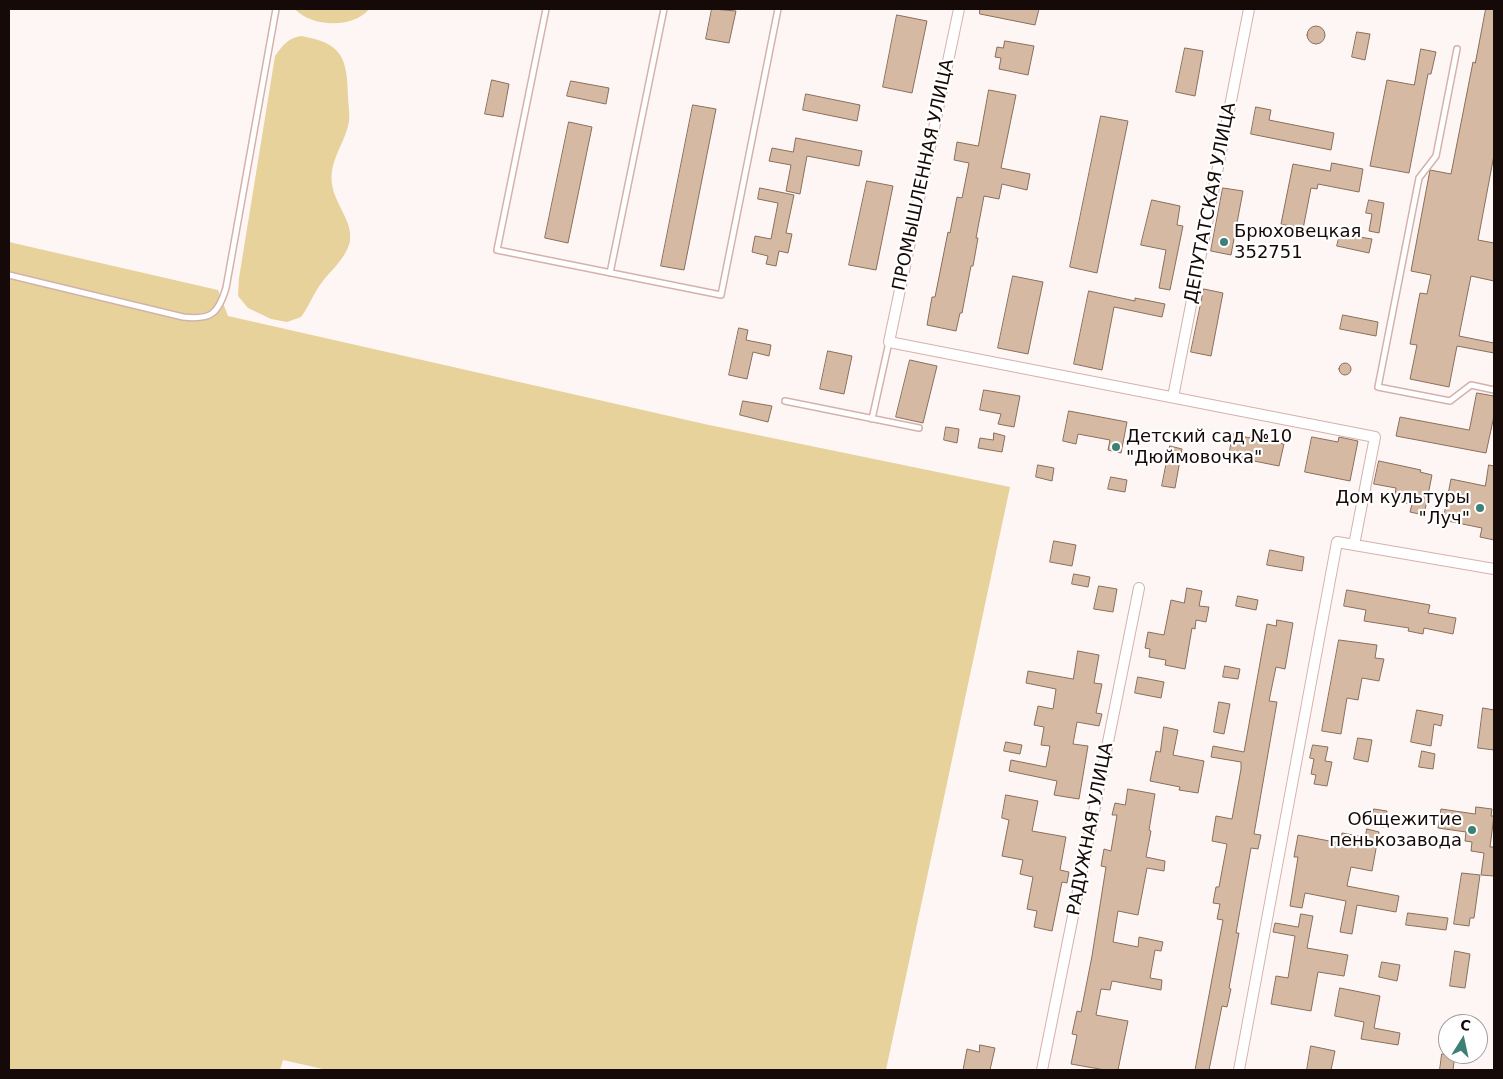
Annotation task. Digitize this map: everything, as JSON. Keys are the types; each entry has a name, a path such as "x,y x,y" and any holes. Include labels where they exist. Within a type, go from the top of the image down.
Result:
{"street":[{"name":"ПРОМЫШЛЕННАЯ УЛИЦА","path":"889,342 959,9"},
{"name":"ДЕПУТАТСКАЯ УЛИЦА","path":"1173,397 1249,9"},
{"path":"889,342 1375,437 1354,545"},
{"path":"1239,1070 1337,542 1494,569"},
{"name":"РАДУЖНАЯ УЛИЦА","path":"1042,1070 1139,588"}],"lane":[{"path":"9,275 183,317 199,318 209,315 217,309 226,288 276,9"},
{"path":"546,9 497,250 720,295 778,9"},
{"path":"610,273 664,9"},
{"path":"1457,49 1436,156 1419,178 1378,387 1450,401 1471,385 1494,390"},
{"path":"872,419 889,342"},
{"path":"784,401 918,428"}],"shaded area":[{"path":"295,9 369,9 353,20 343,23 332,23 311,19"},
{"path":"301,36 326,43 340,54 344,62 349,122 334,161 332,184 333,191 349,226 350,241 345,254 322,282 301,317 287,322 271,319 248,308 238,296 239,278 275,56 289,41"},
{"path":"9,242 218,290 228,316 709,425 1010,487 886,1070 327,1070 283,1060 280,1070 9,1070"}],"building":[{"path":"712,9 736,11 729,43 706,39"},
{"path":"980,9 1039,9 1035,25 980,14"},
{"path":"1486,9 1494,9 1494,155 1478,240 1494,243 1494,281 1471,276 1459,336 1494,343 1494,353 1457,346 1449,387 1410,379 1417,345 1410,344 1420,293 1427,294 1431,275 1411,271 1430,170 1451,174 1473,62 1475,63"},
{"path":"897,15 927,21 912,93 883,87"},
{"path":"1312,26 1320,26 1325,31 1323,42 1312,44 1307,39 1307,31"},
{"path":"1357,32 1370,34 1365,60 1352,57"},
{"path":"1005,41 1034,46 1028,75 999,69 1001,58 995,57 997,47 1003,48"},
{"path":"1185,48 1203,51 1195,96 1176,92"},
{"path":"1421,49 1436,52 1431,74 1428,74 1409,173 1370,166 1387,80 1414,85"},
{"path":"492,80 509,84 503,117 485,114"},
{"path":"571,81 609,88 606,104 567,96"},
{"path":"989,90 1016,95 1001,168 1030,174 1027,190 1002,184 999,199 984,196 973,266 971,266 962,313 960,313 956,331 927,325 932,297 935,297 957,197 962,198 969,163 954,160 957,142 978,146"},
{"path":"806,94 860,105 857,121 803,110"},
{"path":"693,105 716,109 684,270 661,266"},
{"path":"1256,107 1271,110 1269,120 1334,133 1331,150 1251,134"},
{"path":"1101,116 1128,121 1097,273 1070,267"},
{"path":"569,122 592,127 568,243 545,238"},
{"path":"796,138 862,151 859,166 807,156 800,194 786,191 791,165 769,161 772,148 793,152"},
{"path":"1332,163 1363,169 1359,192 1318,184 1317,189 1311,188 1303,229 1281,224 1293,164 1330,171"},
{"path":"867,181 893,186 876,270 849,265"},
{"path":"760,188 794,195 786,233 792,234 788,253 779,251 776,266 766,264 768,256 752,252 755,236 771,239 778,203 758,199"},
{"path":"1223,188 1243,191 1231,255 1211,251"},
{"path":"1152,200 1180,206 1177,225 1183,226 1170,290 1159,288 1166,250 1141,245"},
{"path":"1369,200 1384,203 1379,233 1369,231 1372,214 1366,213"},
{"path":"1340,234 1372,239 1369,253 1337,246"},
{"path":"1013,276 1043,282 1028,354 998,348"},
{"path":"1204,289 1223,293 1211,356 1191,352"},
{"path":"1089,291 1135,301 1135,298 1165,304 1162,317 1114,307 1102,370 1074,364"},
{"path":"1343,315 1378,322 1376,336 1340,329"},
{"path":"739,328 748,330 746,340 771,345 769,356 753,352 747,379 729,375"},
{"path":"828,351 852,356 844,394 820,389"},
{"path":"910,360 937,366 923,423 896,417"},
{"path":"1343,363 1347,363 1351,369 1347,375 1343,375 1339,371 1339,367"},
{"path":"984,390 1020,396 1014,427 998,424 1001,414 980,410"},
{"path":"1477,393 1494,396 1494,416 1486,453 1396,436 1400,417 1469,430"},
{"path":"743,401 772,406 768,422 740,415"},
{"path":"1069,411 1127,422 1121,453 1108,450 1110,440 1078,434 1076,444 1063,441"},
{"path":"946,427 959,429 957,443 944,440"},
{"path":"994,433 1005,436 1002,452 978,448 980,438 993,440"},
{"path":"1233,434 1250,438 1251,434 1262,436 1262,440 1284,444 1279,466 1229,456"},
{"path":"1312,437 1338,442 1339,437 1358,441 1350,481 1305,472"},
{"path":"1170,446 1182,449 1175,488 1162,486"},
{"path":"1379,461 1421,470 1420,472 1432,475 1424,515 1410,512 1412,504 1394,501 1396,488 1374,484"},
{"path":"1038,465 1054,468 1052,481 1036,477"},
{"path":"1489,465 1494,466 1494,540 1480,537 1482,528 1443,520 1451,479 1485,486"},
{"path":"1111,477 1127,480 1125,492 1108,489"},
{"path":"1054,541 1076,545 1072,566 1050,562"},
{"path":"1270,550 1304,557 1302,571 1267,565"},
{"path":"1074,574 1090,577 1088,587 1072,584"},
{"path":"1099,586 1117,589 1113,612 1094,609"},
{"path":"1187,588 1202,591 1199,606 1209,607 1206,622 1196,620 1195,629 1192,628 1185,669 1165,665 1166,660 1149,657 1150,649 1145,648 1148,632 1164,635 1171,600 1184,603"},
{"path":"1347,590 1430,605 1428,613 1456,618 1453,634 1424,628 1423,634 1408,631 1409,628 1364,621 1366,610 1344,606"},
{"path":"1238,596 1258,600 1256,610 1236,606"},
{"path":"1277,620 1293,623 1285,669 1276,667 1269,701 1277,702 1254,834 1261,835 1258,849 1251,848 1236,933 1239,933 1227,1007 1222,1006 1209,1070 1195,1070 1223,920 1217,919 1220,904 1213,903 1216,887 1219,887 1227,844 1212,841 1216,816 1232,819 1241,769 1241,762 1211,757 1213,746 1244,752 1267,624 1276,626"},
{"path":"1339,640 1377,645 1375,658 1384,659 1379,681 1362,678 1358,700 1347,698 1341,734 1322,731"},
{"path":"1078,651 1099,655 1094,683 1102,684 1096,713 1102,714 1099,726 1077,722 1073,744 1088,746 1079,799 1054,795 1057,781 1009,771 1011,760 1046,767 1050,746 1041,745 1044,727 1034,725 1038,706 1053,709 1056,689 1026,683 1028,671 1073,679"},
{"path":"1225,666 1240,669 1238,679 1223,677"},
{"path":"1138,677 1164,682 1161,698 1135,693"},
{"path":"1219,702 1230,704 1224,734 1214,732"},
{"path":"1483,708 1494,710 1494,750 1478,748"},
{"path":"1417,710 1443,715 1441,726 1434,724 1431,746 1411,742"},
{"path":"1164,727 1178,730 1173,755 1204,761 1198,793 1179,790 1180,787 1150,781 1156,751 1160,752"},
{"path":"1358,738 1372,740 1368,762 1354,759"},
{"path":"1006,742 1022,745 1020,754 1004,751"},
{"path":"1313,745 1328,747 1325,761 1332,762 1327,786 1314,784 1316,775 1311,774 1314,759 1310,758"},
{"path":"1422,751 1435,754 1433,769 1419,767"},
{"path":"1128,789 1155,794 1146,857 1165,861 1164,871 1147,868 1138,915 1118,911 1113,942 1138,947 1139,937 1163,942 1161,951 1155,950 1150,978 1162,980 1161,990 1112,981 1110,990 1101,989 1096,1015 1128,1021 1118,1070 1105,1070 1071,1064 1077,1035 1072,1034 1077,1011 1081,1012 1092,956 1106,867 1101,866 1104,849 1111,851 1117,815 1112,815 1115,803 1125,805"},
{"path":"1006,795 1038,801 1032,831 1066,837 1060,870 1069,872 1067,883 1062,882 1052,931 1034,927 1037,911 1027,909 1033,877 1020,874 1023,860 1002,856 1009,820 1002,818"},
{"name":"Общежитие пенькозавода","path":"1476,807 1492,809 1491,816 1494,816 1490,847 1494,847 1494,876 1481,875 1484,853 1471,851 1472,842 1465,841 1466,832 1438,828 1441,809 1475,814"},
{"path":"1374,809 1387,811 1384,827 1371,825"},
{"path":"1367,829 1379,832 1372,871 1351,867 1347,886 1399,896 1396,912 1357,905 1352,934 1340,932 1346,901 1305,893 1302,908 1290,906 1298,857 1294,857 1298,835 1340,843 1342,833 1365,837"},
{"path":"1462,873 1480,875 1474,918 1470,918 1469,926 1454,924"},
{"path":"1408,913 1448,918 1446,930 1406,925"},
{"path":"1301,914 1313,916 1307,948 1348,955 1344,976 1318,972 1311,1011 1271,1004 1276,976 1288,978 1295,936 1273,932 1275,923 1298,927"},
{"path":"1455,951 1470,954 1465,988 1450,986"},
{"path":"1382,962 1400,965 1397,981 1379,977"},
{"path":"1340,988 1380,996 1374,1028 1400,1033 1398,1045 1361,1039 1364,1022 1335,1016"},
{"path":"980,1045 995,1048 990,1070 963,1070 967,1049 979,1052"},
{"path":"1311,1046 1335,1051 1331,1070 1307,1070"},
{"path":"1441,1064 1454,1064 1453,1070 1440,1070"}],"place":[{"name":"Брюховецкая 352751","path":"1224,242"},
{"name":"Детский сад №10 \"Дюймовочка\"","path":"1116,447"},
{"name":"Дом культуры \"Луч\"","path":"1480,508"},
{"name":"Общежитие пенькозавода","path":"1472,830"}]}
